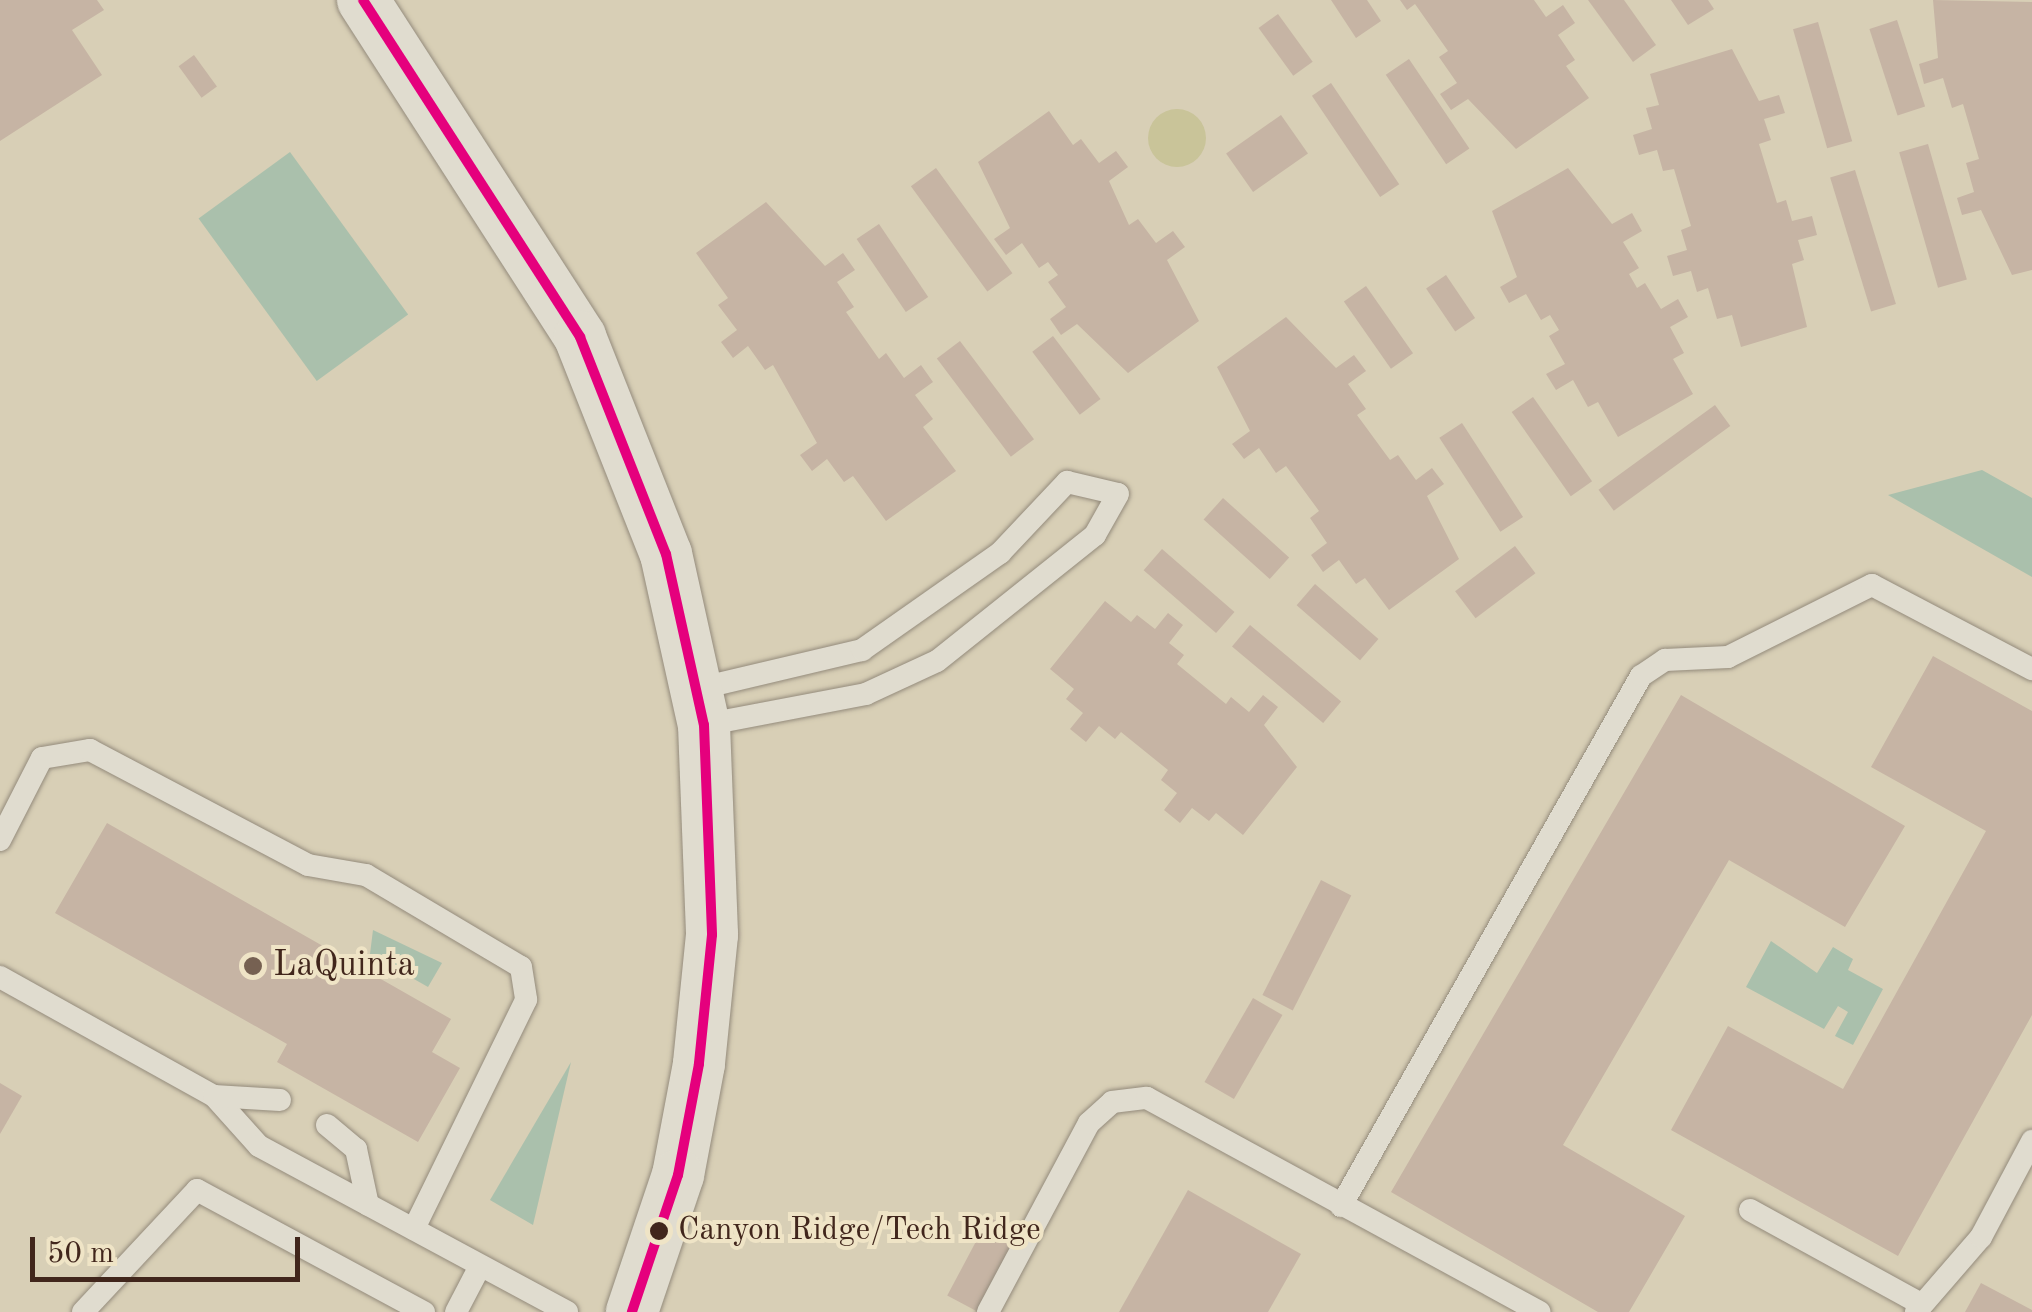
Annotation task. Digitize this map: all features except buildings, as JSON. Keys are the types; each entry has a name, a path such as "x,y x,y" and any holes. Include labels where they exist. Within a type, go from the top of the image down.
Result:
{"street":[{"path":"363,0 580,337 666,554 700,707 712,934 699,1064 678,1175 632,1312"}],"lane":[{"path":"1068,482 1118,494 1096,534 936,661 866,694 700,707 862,650 1000,553 1068,482"},
{"path":"1341,1206 1640,676 1665,660 1728,657 1872,585 2032,670"},
{"path":"0,840 42,758 90,750 308,865 366,875 520,967 526,1000 414,1230"},
{"path":"0,977 214,1096 259,1146 567,1312"},
{"path":"214,1096 280,1100"},
{"path":"988,1312 1089,1123 1112,1102 1148,1098 1540,1312"},
{"path":"327,1124 356,1149 368,1205"},
{"path":"1750,1210 1918,1308 1981,1236 2032,1142"},
{"path":"84,1312 197,1190 424,1312"},
{"path":"456,1312 480,1266"}],"shaded area":[{"path":"1177,109 1198,117 1206,138 1198,159 1177,167 1156,159 1148,138 1156,117"},
{"path":"290,152 408,315 317,381 199,218"},
{"path":"1982,470 2032,498 2032,577 1888,495"},
{"path":"373,930 442,963 428,987 370,954"},
{"path":"1771,941 1817,973 1833,947 1853,959 1848,970 1883,989 1853,1045 1835,1036 1848,1012 1838,1006 1824,1029 1746,987"},
{"path":"571,1062 533,1225 490,1200"}],"transit line":[{"path":"363,0 580,337 666,554 704,725 712,935 699,1064 678,1175 632,1312"}],"place":[{"name":"LaQuinta","path":"253,966"},
{"name":"Canyon Ridge/Tech Ridge","path":"659,1231"}]}
